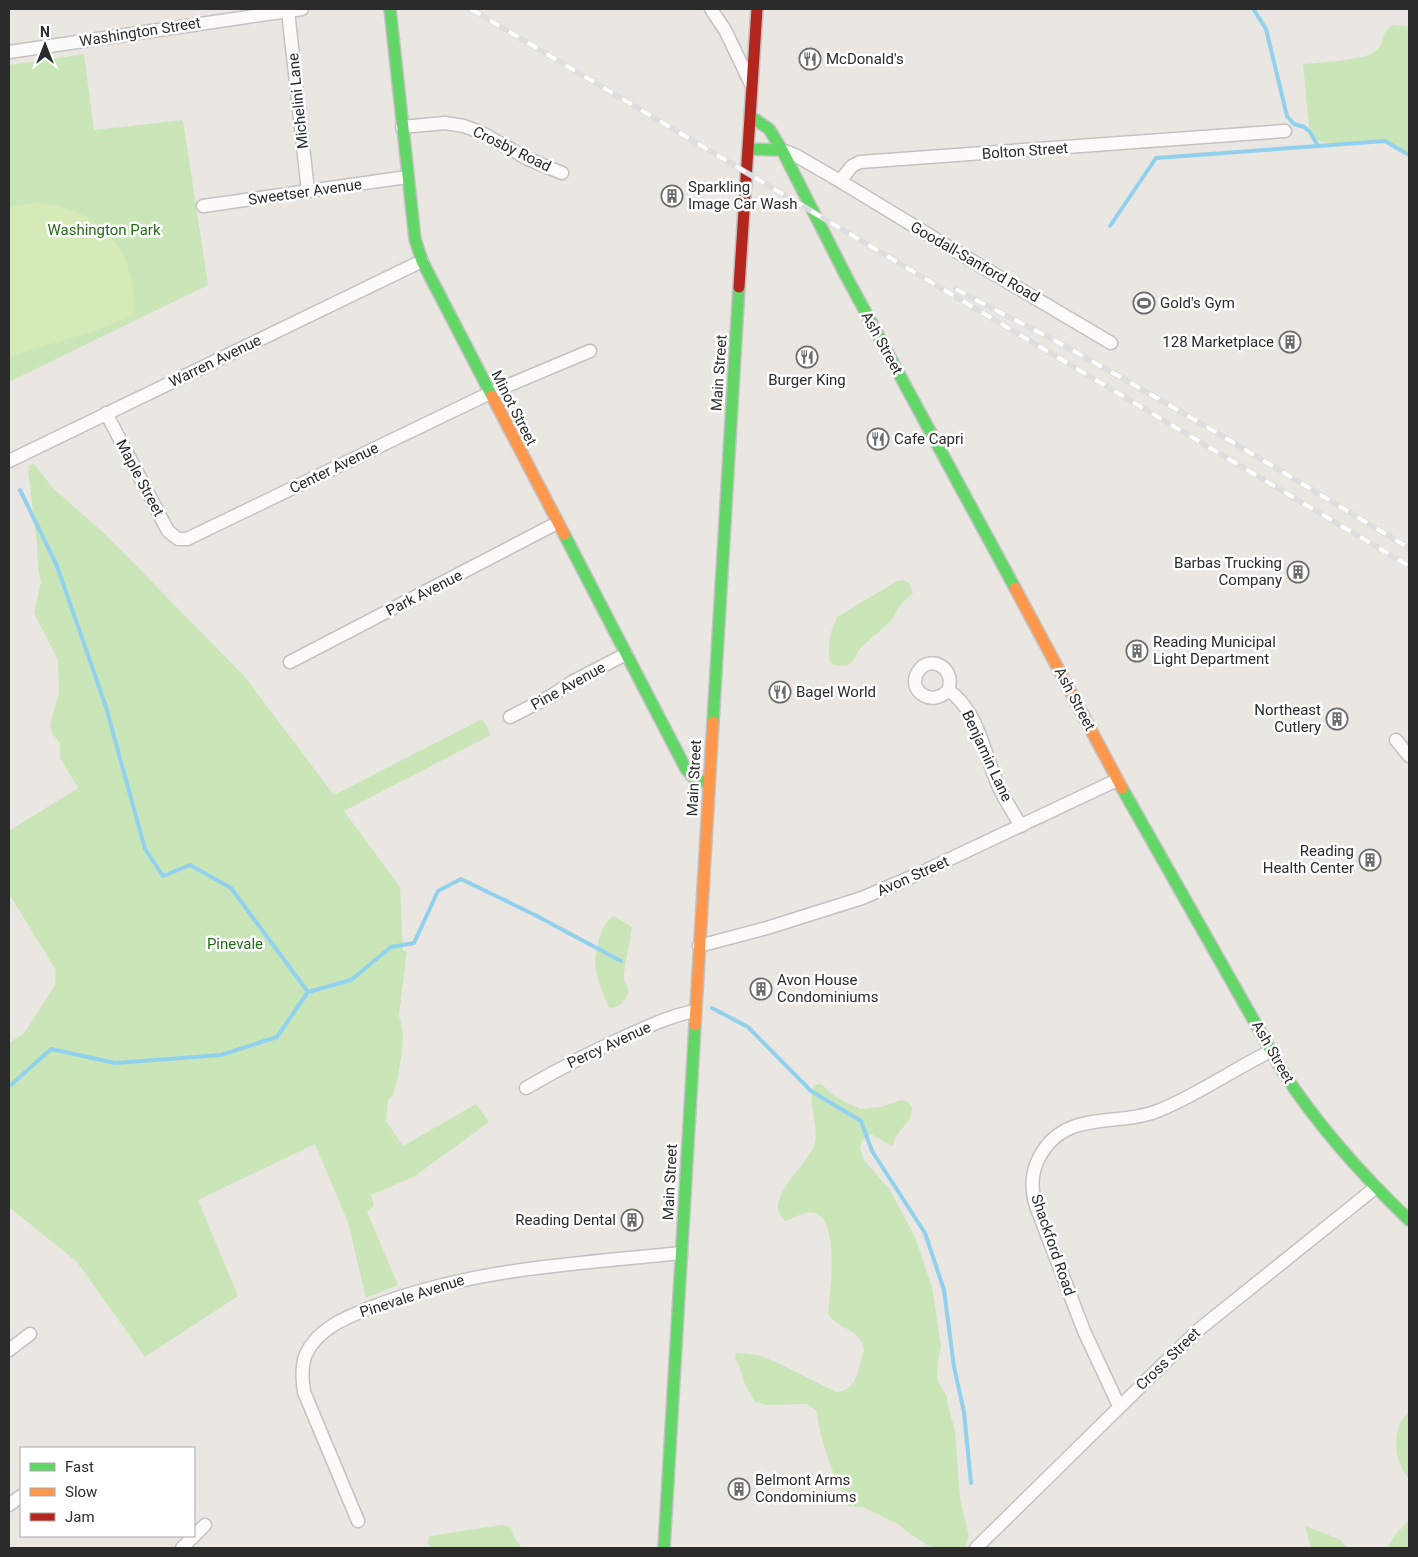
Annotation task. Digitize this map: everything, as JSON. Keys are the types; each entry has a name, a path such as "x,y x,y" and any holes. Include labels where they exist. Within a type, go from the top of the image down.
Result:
{"street":[{"name":"Washington Street","path":"9,52 244,13 302,9"},
{"name":"Minot Street","path":"390,9 407,177 415,239 422,261 686,769 694,778 709,784"},
{"path":"711,9 724,30 752,86"},
{"name":"Main Street","path":"664,1548 757,9"},
{"name":"Michelini Lane","path":"288,11 308,191"},
{"name":"Ash Street","path":"750,116 769,129 782,150 846,276 1117,780 1271,1051 1320,1126 1375,1188 1409,1220"},
{"name":"Crosby Road","path":"402,127 445,123 464,126 482,132 535,162 562,173"},
{"name":"Bolton Street","path":"840,181 852,166 860,162 1285,132"},
{"path":"748,149 782,150 795,155 840,181"},
{"name":"Sweetser Avenue","path":"203,206 407,177"},
{"name":"Goodall-Sanford Road","path":"840,181 1111,343"},
{"name":"Warren Avenue","path":"9,461 422,261"},
{"name":"Center Avenue","path":"178,539 192,538 490,393 590,352"},
{"name":"Maple Street","path":"106,413 168,531 178,539"},
{"name":"Park Avenue","path":"290,662 557,523"},
{"name":"Pine Avenue","path":"510,717 626,654"},
{"name":"Benjamin Lane","path":"948,690 959,699 975,726 998,784 1021,826"},
{"path":"1396,740 1409,756"},
{"name":"Avon Street","path":"699,946 767,928 862,898 1117,780"},
{"name":"Percy Avenue","path":"526,1088 582,1057 644,1028 675,1015 695,1011"},
{"name":"Shackford Road","path":"1120,1406 1084,1331 1036,1206 1033,1185 1038,1160 1045,1146 1062,1131 1082,1123 1136,1118 1160,1110 1271,1051"},
{"name":"Cross Street","path":"976,1548 1196,1330 1375,1188"},
{"name":"Pinevale Avenue","path":"358,1520 304,1392 302,1375 306,1355 320,1335 326,1330 343,1319 384,1302 465,1278 533,1268 681,1254"},
{"path":"9,1350 30,1334"},
{"path":"9,1505 20,1497"},
{"path":"195,1535 205,1525"},
{"path":"182,1548 193,1537"}],"green space":[{"path":"1393,25 1409,27 1409,155 1386,141 1348,144 1318,141 1310,138 1303,64 1363,57 1371,54 1379,48 1387,30"},
{"name":"Washington Park","path":"84,54 94,130 183,120 208,285 9,382 9,65"},
{"path":"41,203 62,207 82,215 98,225 112,239 123,255 130,273 134,294 133,316 88,333 11,356 9,355 9,207"},
{"name":"Pinevale","path":"33,463 53,488 106,535 245,677 334,795 482,719 491,735 344,811 400,887 403,951 407,951 399,1015 403,1033 402,1053 396,1085 393,1095 388,1100 386,1121 403,1146 476,1104 489,1122 415,1176 371,1195 374,1206 367,1212 398,1285 366,1298 348,1222 315,1144 198,1200 238,1296 145,1357 77,1262 9,1207 9,1043 23,1034 29,1026 55,985 56,970 9,894 9,831 78,788 60,758 60,743 52,733 50,725 59,693 58,660 34,613 41,582 28,471 30,469 28,467"},
{"path":"903,580 909,583 913,593 901,604 891,621 860,648 853,661 847,666 833,665 829,659 829,645 831,632 837,617 897,581"},
{"path":"614,916 632,927 624,972 624,980 629,991 622,1003 617,1007 609,1008 601,989 595,964 602,932 609,919"},
{"path":"821,1084 833,1095 861,1109 881,1107 901,1100 908,1102 912,1107 909,1119 897,1135 892,1146 871,1134 862,1140 860,1148 864,1160 890,1190 915,1237 932,1287 941,1346 937,1379 947,1397 955,1431 960,1498 969,1537 965,1548 929,1546 898,1524 863,1507 849,1506 828,1460 816,1410 807,1404 766,1405 755,1402 744,1382 735,1358 736,1353 758,1355 836,1392 849,1388 856,1377 864,1350 862,1343 854,1333 837,1323 828,1314 832,1256 827,1226 820,1216 811,1212 785,1221 779,1213 778,1203 782,1193 814,1146 816,1132 812,1108 812,1092 814,1085"},
{"path":"1409,1410 1409,1479 1401,1466 1396,1445 1400,1423"},
{"path":"1409,1520 1409,1548 1387,1548 1395,1535"},
{"path":"502,1525 510,1527 522,1548 431,1548 427,1542 430,1536"},
{"path":"1305,1526 1339,1539 1348,1548 1311,1548"}],"waterway":[{"path":"1254,10 1266,29 1287,116 1294,124 1304,127 1310,132 1318,146"},
{"path":"1110,226 1156,158 1385,141 1409,155"},
{"path":"20,490 57,566 106,707 145,849 163,876 190,865 231,888 308,992 351,980 391,947 414,943 438,891 461,879 535,915 621,961"},
{"path":"9,1085 51,1049 115,1063 221,1055 277,1037 308,992"},
{"path":"712,1008 748,1027 811,1091 861,1121 872,1151 925,1233 944,1290 954,1367 964,1412 971,1483"}],"railway":[{"path":"471,9 1409,566"},
{"path":"956,289 1056,341 1156,397 1409,548"}],"traffic: fast":[{"path":"390,9 415,239 422,261 492,396"},
{"path":"750,116 769,129 782,150 846,276 1015,588"},
{"path":"748,149 782,150"},
{"path":"713,722 739,287"},
{"path":"564,534 686,769 694,778 709,784"},
{"path":"1122,788 1283,1072 1311,1112 1342,1150 1409,1220"},
{"path":"664,1548 695,1025"}],"traffic: slow":[{"path":"492,396 564,534"},
{"path":"1015,588 1122,788"},
{"path":"695,1025 713,722"}],"traffic: jam":[{"path":"739,287 757,9"}],"place":[{"name":"McDonald's","path":"810,59"},
{"name":"Sparkling Image Car Wash","path":"672,196"},
{"name":"Gold's Gym","path":"1144,303"},
{"name":"128 Marketplace","path":"1290,342"},
{"name":"Burger King","path":"807,357"},
{"name":"Cafe Capri","path":"878,439"},
{"name":"Barbas Trucking Company","path":"1298,572"},
{"name":"Reading Municipal Light Department","path":"1137,651"},
{"name":"Bagel World","path":"780,692"},
{"name":"Northeast Cutlery","path":"1337,719"},
{"name":"Reading Health Center","path":"1370,860"},
{"name":"Avon House Condominiums","path":"761,989"},
{"name":"Reading Dental","path":"632,1220"},
{"name":"Belmont Arms Condominiums","path":"739,1489"}]}
